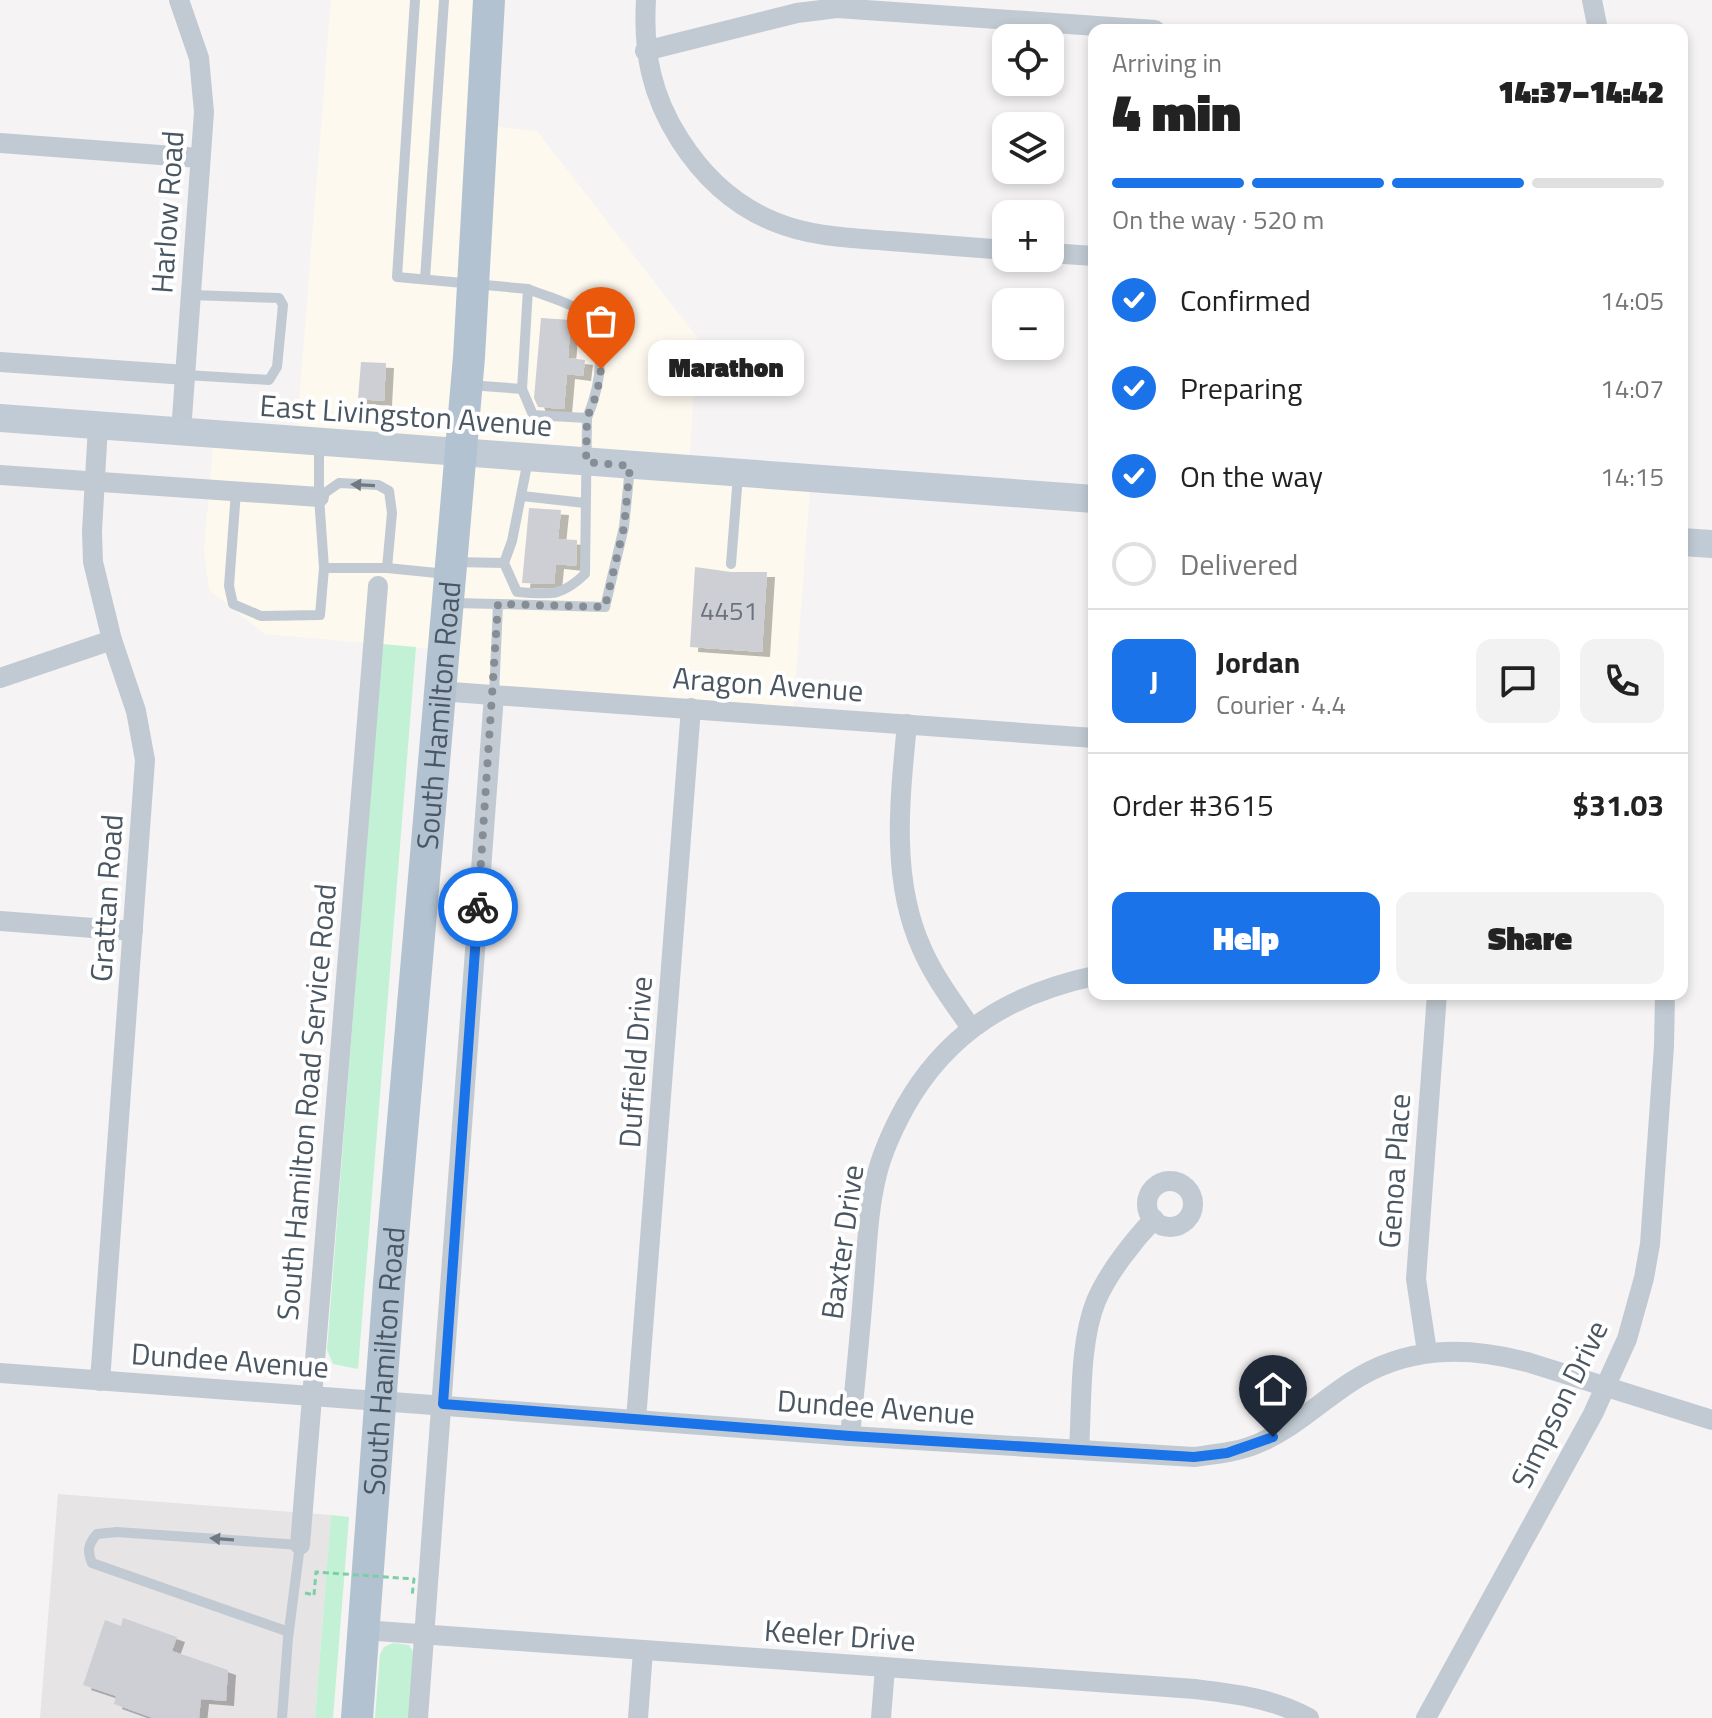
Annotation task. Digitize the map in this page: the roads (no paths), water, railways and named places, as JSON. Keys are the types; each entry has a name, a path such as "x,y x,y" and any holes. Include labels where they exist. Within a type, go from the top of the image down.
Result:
{"main road":[{"name":"South Hamilton Road","path":"357,1718 438,691 466,385 489,0"},
{"name":"East Livingston Avenue","path":"0,418 1088,499"},
{"path":"1688,542 1712,544"}],"street":[{"name":"Harlow Road","path":"179,0 199,58 204,112 181,432"},
{"path":"646,0 645,51 656,91 676,134 716,185 745,206 775,222 844,238 992,249"},
{"path":"1592,0 1597,24"},
{"path":"645,51 797,13 837,8 1088,25"},
{"path":"0,143 200,158"},
{"path":"1064,254 1088,256"},
{"path":"0,362 186,375"},
{"name":"Grattan Road","path":"98,426 93,562 112,640 136,711 145,760 100,1381"},
{"path":"0,475 319,497"},
{"name":"South Hamilton Road Service Road","path":"300,1545 383,577"},
{"path":"0,678 112,640"},
{"name":"Aragon Avenue","path":"438,691 1088,738"},
{"path":"418,1718 494,695"},
{"name":"Duffield Drive","path":"636,1420 691,708"},
{"path":"907,724 899,828 908,911 922,949 971,1028"},
{"path":"0,921 133,931"},
{"name":"Baxter Drive","path":"850,1436 870,1218 877,1174 889,1136 918,1085 971,1028 1001,1008 1031,994 1088,977"},
{"name":"Genoa Place","path":"1427,1352 1416,1279 1437,1000"},
{"name":"Simpson Drive","path":"1426,1718 1606,1387 1627,1339 1650,1244 1665,1000"},
{"path":"1079,1450 1088,1333 1097,1300 1134,1239 1154,1219"},
{"name":"Dundee Avenue","path":"0,1373 850,1436 1194,1457 1227,1453 1258,1444 1287,1429 1351,1382 1374,1370 1427,1352 1451,1349 1501,1355 1712,1420"},
{"name":"Keeler Drive","path":"363,1630 1195,1689 1275,1702 1309,1718"},
{"path":"638,1718 643,1651"},
{"path":"881,1718 885,1668"}],"lane":[{"path":"415,0 397,277 528,289 579,310 594,325 601,369 597,393 587,418 585,574 571,587 555,595 517,592 504,563 522,496 528,458"},
{"path":"425,279 444,0"},
{"path":"528,289 522,389 533,415 587,418"},
{"path":"186,375 269,380 277,367 283,305 279,298 258,295 191,295"},
{"path":"466,385 522,389"},
{"path":"236,491 229,586 233,604 261,616 320,615 324,568 319,442"},
{"path":"448,580 498,604 605,607 624,527 630,466"},
{"path":"731,564 739,473"},
{"path":"319,497 339,483 378,485 389,491 392,513 383,577"},
{"path":"522,496 585,503"},
{"path":"324,568 383,577 448,580 504,563"},
{"path":"494,695 498,604"},
{"path":"289,1632 92,1563 88,1554 90,1542 97,1534 117,1532 300,1545"},
{"name":"South Hamilton Road Service Road","path":"282,1718 300,1545"}],"place":[{"name":"Marathon","path":"601,369"}]}
